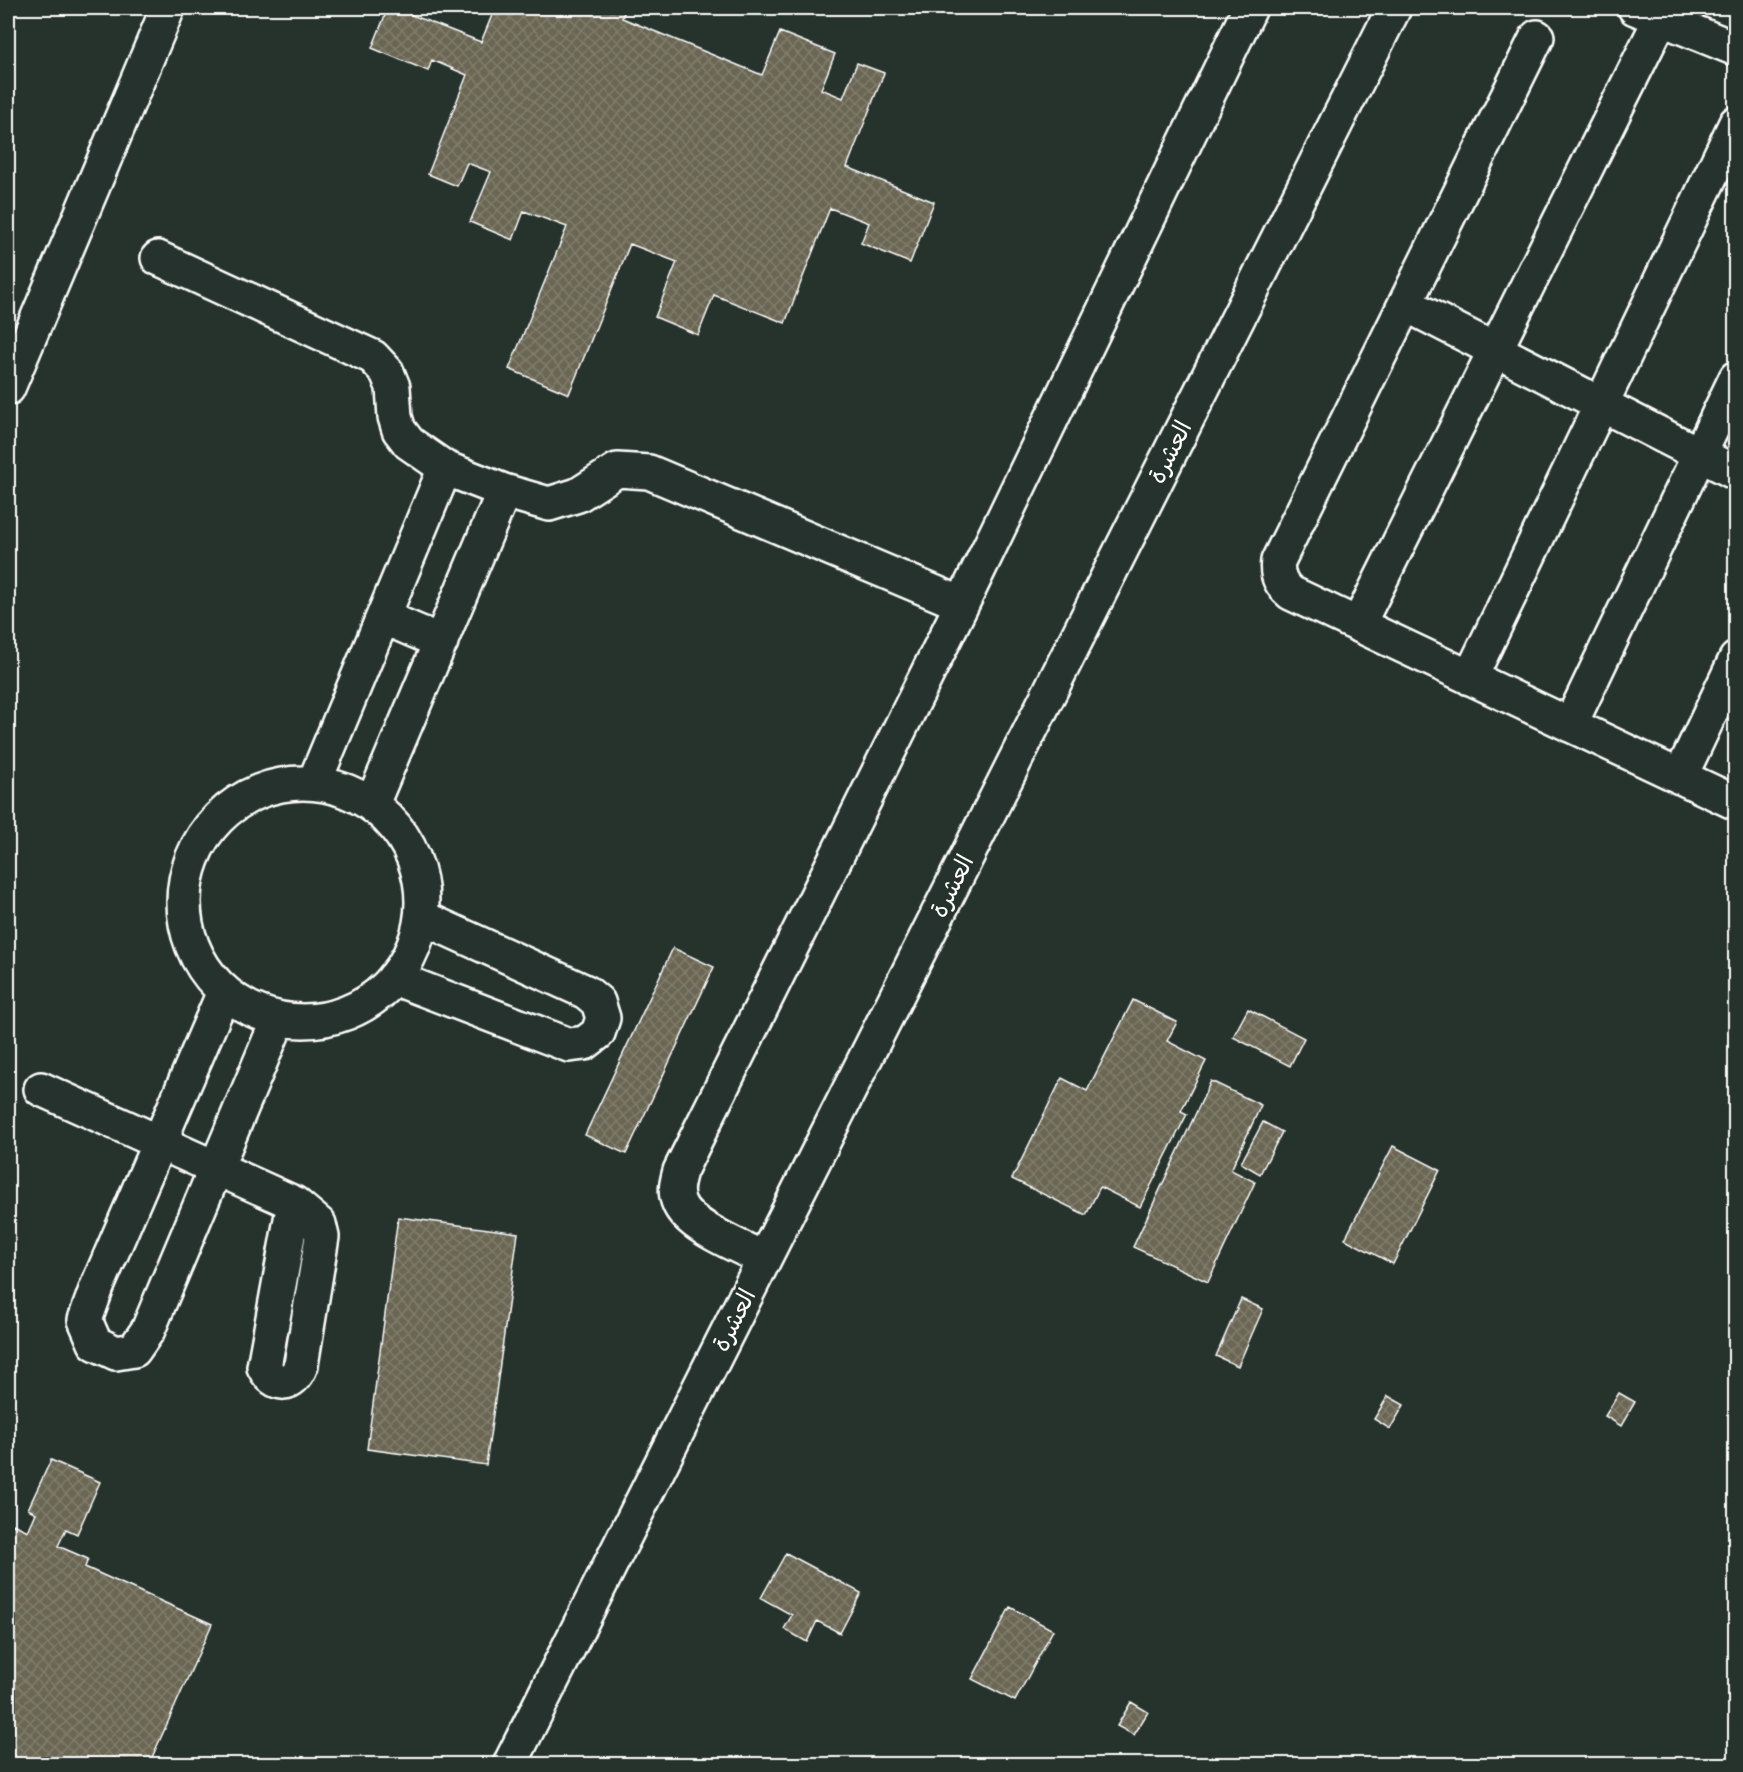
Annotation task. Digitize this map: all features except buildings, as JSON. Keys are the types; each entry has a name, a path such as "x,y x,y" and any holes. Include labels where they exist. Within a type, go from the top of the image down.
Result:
{"street":[{"path":"8,388 168,8"},
{"path":"764,1259 689,1218 679,1205 675,1188 680,1171 962,604 1250,8"},
{"name":"العشرة","path":"510,1764 1394,8"},
{"path":"1358,625 1495,350 1648,13 1736,49"},
{"path":"1537,37 1278,561 1279,579 1291,593 1736,803"},
{"path":"1470,678 1736,123"},
{"path":"158,258 373,357 387,372 393,387 395,417 399,430 409,443 445,468 504,491 549,504 578,495 617,470 649,472 962,604"},
{"path":"1405,304 1736,472"},
{"path":"1570,724 1736,378"},
{"path":"314,783 445,468"},
{"path":"372,804 504,491"},
{"path":"383,617 441,642"},
{"path":"1680,777 1736,659"},
{"path":"314,783 345,790 372,804 396,827 412,854 421,885 421,917 412,950 394,978 370,1000 342,1015 311,1022 278,1020 249,1009 224,992 200,963 186,928 184,891 193,855 213,823 242,799 277,785 314,783"},
{"path":"394,978 569,1045 585,1043 598,1033 603,1018 598,1002 586,992 421,917"},
{"path":"224,992 97,1287 85,1320 95,1343 116,1353 134,1350 148,1330 278,1020"},
{"path":"41,1089 294,1203"}]}
